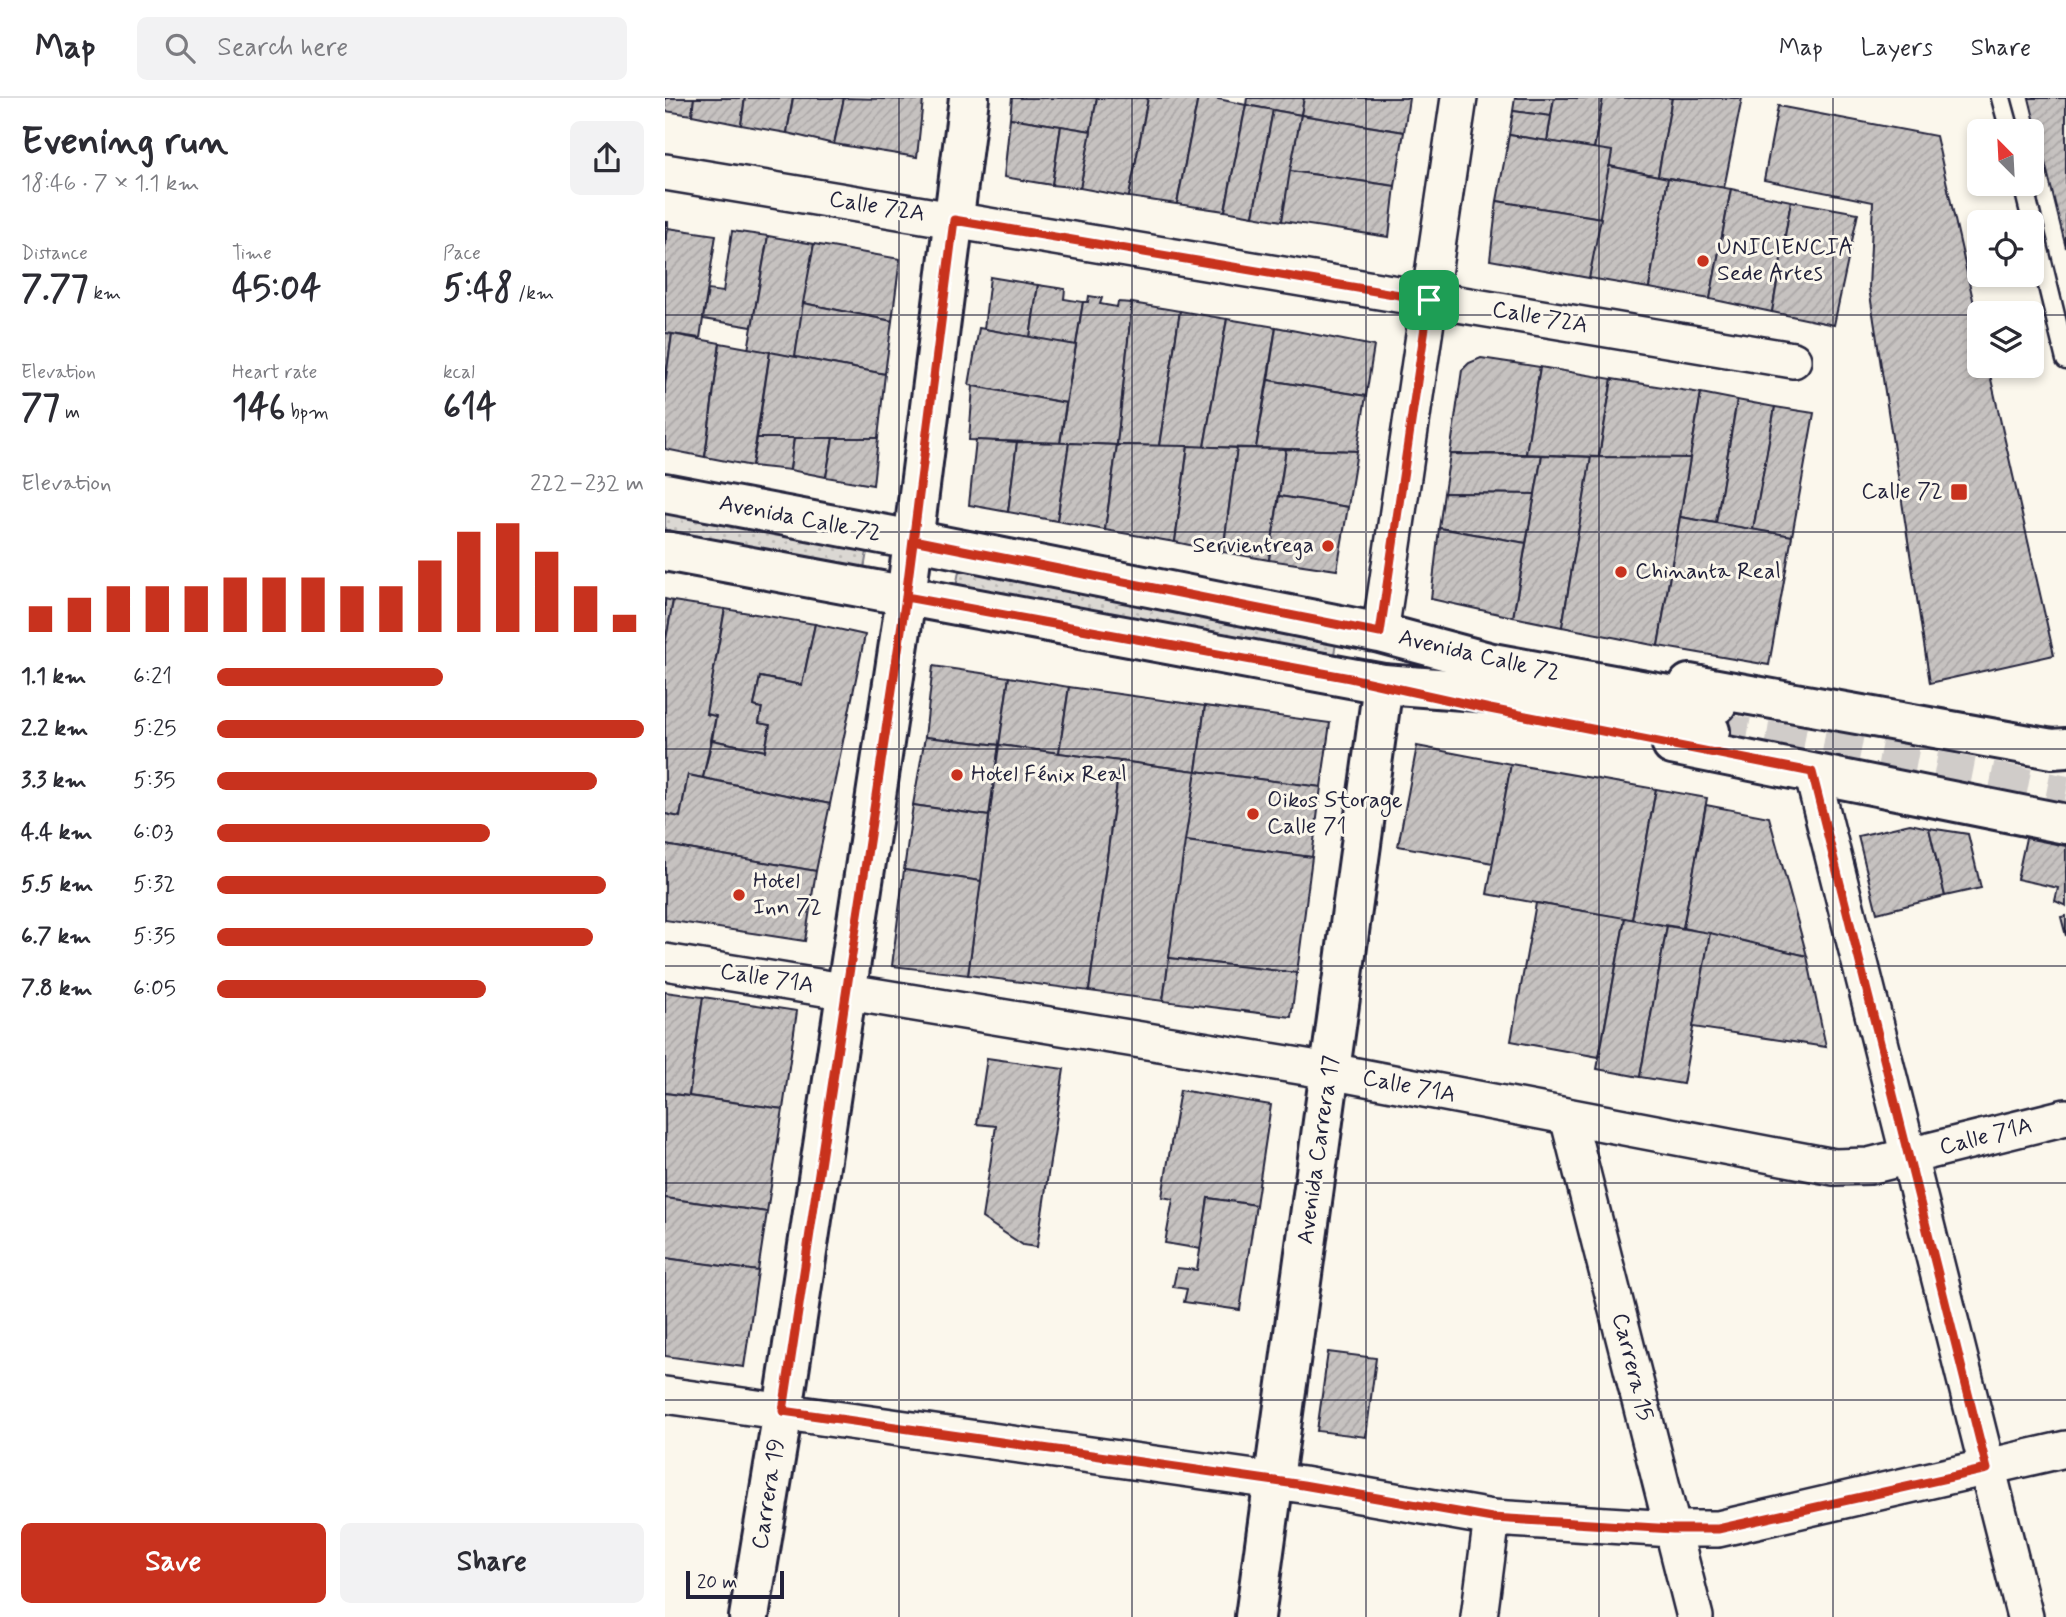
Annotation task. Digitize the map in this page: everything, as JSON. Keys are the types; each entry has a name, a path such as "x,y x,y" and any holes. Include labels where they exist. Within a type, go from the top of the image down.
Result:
{"main road":[{"name":"Carrera 19","path":"749,1617 783,1411 906,597 969,98"},
{"name":"Avenida Calle 72","path":"665,493 1380,633 1714,717 1490,692 1383,684 665,551"},
{"path":"1380,633 1495,648 2052,750 2066,748"},
{"path":"1383,684 1502,712 2066,824"},
{"name":"Avenida Carrera 17","path":"1255,1617 1383,684"}],"street":[{"path":"1380,633 1459,98"},
{"name":"Calle 72A","path":"665,172 1793,360"},
{"path":"1812,772 2025,1617"},
{"name":"Calle 71A","path":"665,962 1330,1072 1834,1167 1869,1166 2066,1117"},
{"name":"Carrera 15","path":"1568,1116 1695,1617"},
{"path":"665,1395 1274,1481 1492,1518 1673,1529 1718,1529 2066,1449"},
{"path":"1479,1617 1492,1518"}],"lane":[{"path":"2001,98 2007,119"},
{"path":"2026,196 2066,359"}],"shaded area":[{"path":"665,510 868,546 864,569 665,534"},
{"path":"960,566 1338,633 1334,654 956,587"}],"building":[{"path":"665,98 694,98 692,115 665,111"},
{"path":"694,98 745,98 741,125 692,115"},
{"path":"745,98 793,98 787,133 741,125"},
{"path":"793,98 844,98 834,144 787,133"},
{"path":"844,98 923,100 917,157 834,144"},
{"path":"1012,98 1097,98 1091,131 1010,118"},
{"path":"1097,98 1148,98 1129,197 1080,188"},
{"path":"1148,98 1198,98 1177,204 1129,197"},
{"path":"1198,98 1214,98 1246,105 1225,211 1177,204"},
{"path":"1247,98 1304,98 1301,115 1246,105"},
{"path":"1304,98 1409,98 1404,132 1301,115"},
{"path":"1515,98 1554,98 1551,116 1513,111"},
{"path":"1554,98 1603,98 1594,149 1547,141"},
{"path":"1603,98 1672,98 1658,176 1609,166 1612,151 1594,149"},
{"path":"1672,98 1742,98 1724,188 1658,176"},
{"path":"2029,98 2066,98 2066,248 2044,159 2044,119 2034,119"},
{"path":"1246,105 1273,110 1253,216 1225,211"},
{"name":"Calle 72","path":"1778,106 1936,136 1967,273 1967,287 1970,287 1973,301 1967,301 1967,378 1991,378 2054,655 1930,683 1869,288 1873,202 1764,180"},
{"path":"1273,110 1301,115 1282,221 1253,216"},
{"path":"1513,111 1551,116 1547,141 1509,135"},
{"path":"1301,115 1404,132 1395,186 1290,171"},
{"path":"1010,118 1061,126 1052,185 1004,177"},
{"path":"1061,126 1091,131 1080,188 1052,185"},
{"path":"1509,135 1612,151 1601,218 1497,201"},
{"path":"1609,166 1668,178 1649,288 1589,278"},
{"path":"1290,171 1395,186 1389,237 1282,221"},
{"path":"1668,178 1731,189 1710,299 1649,288"},
{"path":"1731,189 1791,201 1772,312 1710,299"},
{"path":"1497,201 1601,218 1589,278 1490,260"},
{"path":"1791,201 1858,213 1834,325 1772,312"},
{"path":"665,222 668,222 668,228 665,248"},
{"path":"668,228 716,235 700,338 665,333 665,248"},
{"path":"732,231 768,236 752,327 703,319 708,290 723,292"},
{"path":"768,236 814,244 795,357 748,350"},
{"path":"814,244 900,259 892,321 803,303"},
{"path":"990,277 1038,285 1030,338 984,329"},
{"path":"1038,285 1065,289 1064,299 1083,302 1076,345 1030,338"},
{"path":"1089,296 1102,298 1100,304 1117,307 1118,302 1132,303 1117,445 1060,443 1083,302 1088,302"},
{"path":"803,303 892,321 885,374 795,357"},
{"path":"1132,303 1180,311 1159,446 1117,445"},
{"path":"1180,311 1227,319 1204,447 1159,446"},
{"path":"1227,319 1276,327 1256,448 1204,447"},
{"path":"1276,327 1374,346 1366,396 1268,380"},
{"path":"979,328 1076,345 1066,403 969,385"},
{"path":"665,333 672,334 665,385"},
{"path":"672,334 720,343 705,457 665,449 665,385"},
{"path":"720,343 770,352 752,466 705,457"},
{"path":"770,352 885,374 878,438 757,438"},
{"path":"1481,358 1540,367 1526,454 1450,454 1462,370 1469,363"},
{"path":"1540,367 1612,379 1599,457 1526,454"},
{"path":"1612,379 1701,393 1690,458 1599,457"},
{"path":"1268,380 1366,396 1357,451 1256,448"},
{"path":"973,386 1066,403 1060,443 969,440"},
{"path":"1701,393 1737,400 1716,523 1680,517"},
{"path":"1737,400 1775,407 1753,530 1716,523"},
{"path":"1775,407 1814,413 1792,536 1753,530"},
{"path":"757,438 794,438 790,470 752,466"},
{"path":"794,438 833,438 826,477 790,470"},
{"path":"833,438 878,438 873,485 826,477"},
{"path":"976,440 1017,442 1008,512 969,505"},
{"path":"1017,442 1069,443 1057,521 1008,512"},
{"path":"1069,443 1117,445 1105,530 1057,521"},
{"path":"1117,445 1188,446 1175,542 1105,530"},
{"path":"1188,446 1237,448 1223,552 1175,542"},
{"path":"1237,448 1286,449 1269,560 1223,552"},
{"path":"1286,449 1357,451 1348,507 1279,496"},
{"path":"1450,454 1542,455 1535,494 1444,493"},
{"path":"1542,455 1591,457 1562,627 1513,617"},
{"name":"Chinanta Real","path":"1591,457 1690,458 1658,646 1562,627"},
{"path":"1444,493 1535,494 1526,543 1439,528"},
{"path":"1279,496 1348,507 1337,570 1269,560"},
{"path":"1680,517 1792,536 1769,665 1658,646"},
{"path":"1439,528 1526,543 1513,617 1431,599"},
{"path":"665,599 673,601 665,645"},
{"path":"673,601 725,609 706,714 716,716 703,778 688,775 680,817 665,814 665,645"},
{"path":"725,609 815,624 802,685 760,677 754,706 762,708 759,723 770,725 765,751 712,740 716,716 706,714"},
{"path":"815,624 865,635 830,804 703,778 712,740 765,751 770,725 759,723 762,708 754,706 760,677 802,685"},
{"path":"933,666 1009,677 999,745 925,737"},
{"path":"1009,677 1069,687 1059,753 999,745"},
{"path":"1069,687 1205,706 1196,771 1059,753"},
{"path":"1205,706 1330,723 1321,787 1196,771"},
{"name":"Hotel Fénix Real","path":"925,737 999,745 989,816 913,805"},
{"path":"999,745 1120,761 1089,991 968,975"},
{"path":"1417,746 1511,764 1493,863 1398,846"},
{"path":"1120,761 1196,771 1163,1001 1089,991"},
{"path":"1511,764 1656,789 1632,920 1487,894"},
{"name":"Oikos Storage Calle 71","path":"1196,771 1321,787 1312,857 1185,841"},
{"path":"688,775 830,804 816,871 665,845 665,814 680,817"},
{"path":"1656,789 1707,798 1683,928 1632,920"},
{"path":"913,805 989,816 981,881 904,870"},
{"path":"1706,805 1769,817 1807,956 1683,928"},
{"path":"1910,824 1929,828 1945,896 1877,913 1858,836"},
{"path":"1929,828 1968,834 1981,888 1945,896"},
{"path":"2026,838 2066,846 2066,906 2055,901 2058,888 2017,879"},
{"path":"1185,841 1312,857 1297,973 1169,958"},
{"name":"Hotel Inn 72","path":"665,845 816,871 805,941 665,920"},
{"path":"904,870 981,881 968,975 892,966"},
{"path":"1536,903 1625,918 1599,1057 1511,1041"},
{"path":"2066,916 2066,936 2061,917"},
{"path":"1625,918 1667,926 1640,1077 1597,1069"},
{"path":"1667,926 1710,933 1683,1084 1640,1077"},
{"path":"1710,933 1807,956 1826,1047 1693,1027"},
{"path":"1169,958 1297,973 1291,1017 1163,1001"},
{"path":"665,992 703,997 689,1096 665,1093"},
{"path":"703,997 797,1011 783,1109 689,1096"},
{"path":"987,1058 1064,1069 1037,1247 1023,1245 982,1218 996,1126 977,1124"},
{"path":"1180,1090 1271,1105 1256,1205 1208,1198 1201,1249 1165,1243 1173,1199 1162,1197"},
{"path":"665,1093 783,1109 767,1212 665,1198"},
{"path":"665,1198 767,1212 758,1271 665,1258"},
{"path":"1208,1198 1256,1205 1240,1310 1184,1302 1187,1289 1173,1287 1177,1268 1197,1270"},
{"path":"665,1258 758,1271 744,1367 665,1356"},
{"path":"1328,1352 1376,1358 1366,1437 1317,1431"}],"tunnel":[{"path":"1710,731 1858,755 2066,795"}],"place":[{"name":"UNICIENCIA Sede Artes","path":"1703,261"},
{"name":"Calle 72","path":"1959,492"},
{"name":"Servientrega","path":"1328,546"},
{"name":"Chinanta Real","path":"1621,572"},
{"name":"Hotel Fénix Real","path":"957,775"},
{"name":"Oikos Storage Calle 71","path":"1253,814"},
{"name":"Hotel Inn 72","path":"739,895"}],"route":[{"path":"1429,300 954,220 916,514 906,597 783,1411 1303,1485 1492,1518 1673,1529 1718,1529 1987,1469 1812,772 1490,709 1383,684 906,597 913,540 1380,633 1429,300"}]}
